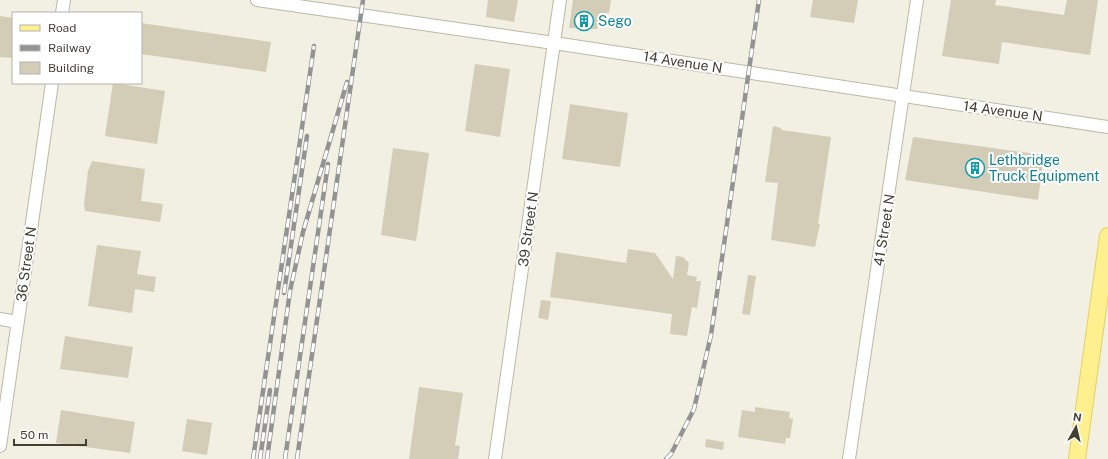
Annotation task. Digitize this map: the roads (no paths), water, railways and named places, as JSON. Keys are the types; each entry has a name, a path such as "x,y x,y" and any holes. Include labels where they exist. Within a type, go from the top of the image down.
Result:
{"main road":[{"path":"1076,459 1108,236"}],"street":[{"path":"62,12 64,0"},
{"name":"14 Avenue N","path":"258,0 554,43 1108,127"},
{"name":"39 Street N","path":"495,459 560,0"},
{"name":"41 Street N","path":"850,459 917,0"},
{"name":"36 Street N","path":"0,446 52,84"},
{"path":"0,320 18,322"}],"railway":[{"path":"297,459 363,0"},
{"path":"666,459 671,454 694,409 711,335 759,0"},
{"path":"253,459 314,46"},
{"path":"267,459 290,291 303,232 347,82"},
{"path":"284,293 307,136"},
{"path":"285,459 328,164"},
{"path":"260,459 270,390"}],"place":[{"name":"Sego","path":"584,21"},
{"name":"Lethbridge Truck Equipment","path":"975,168"}]}
